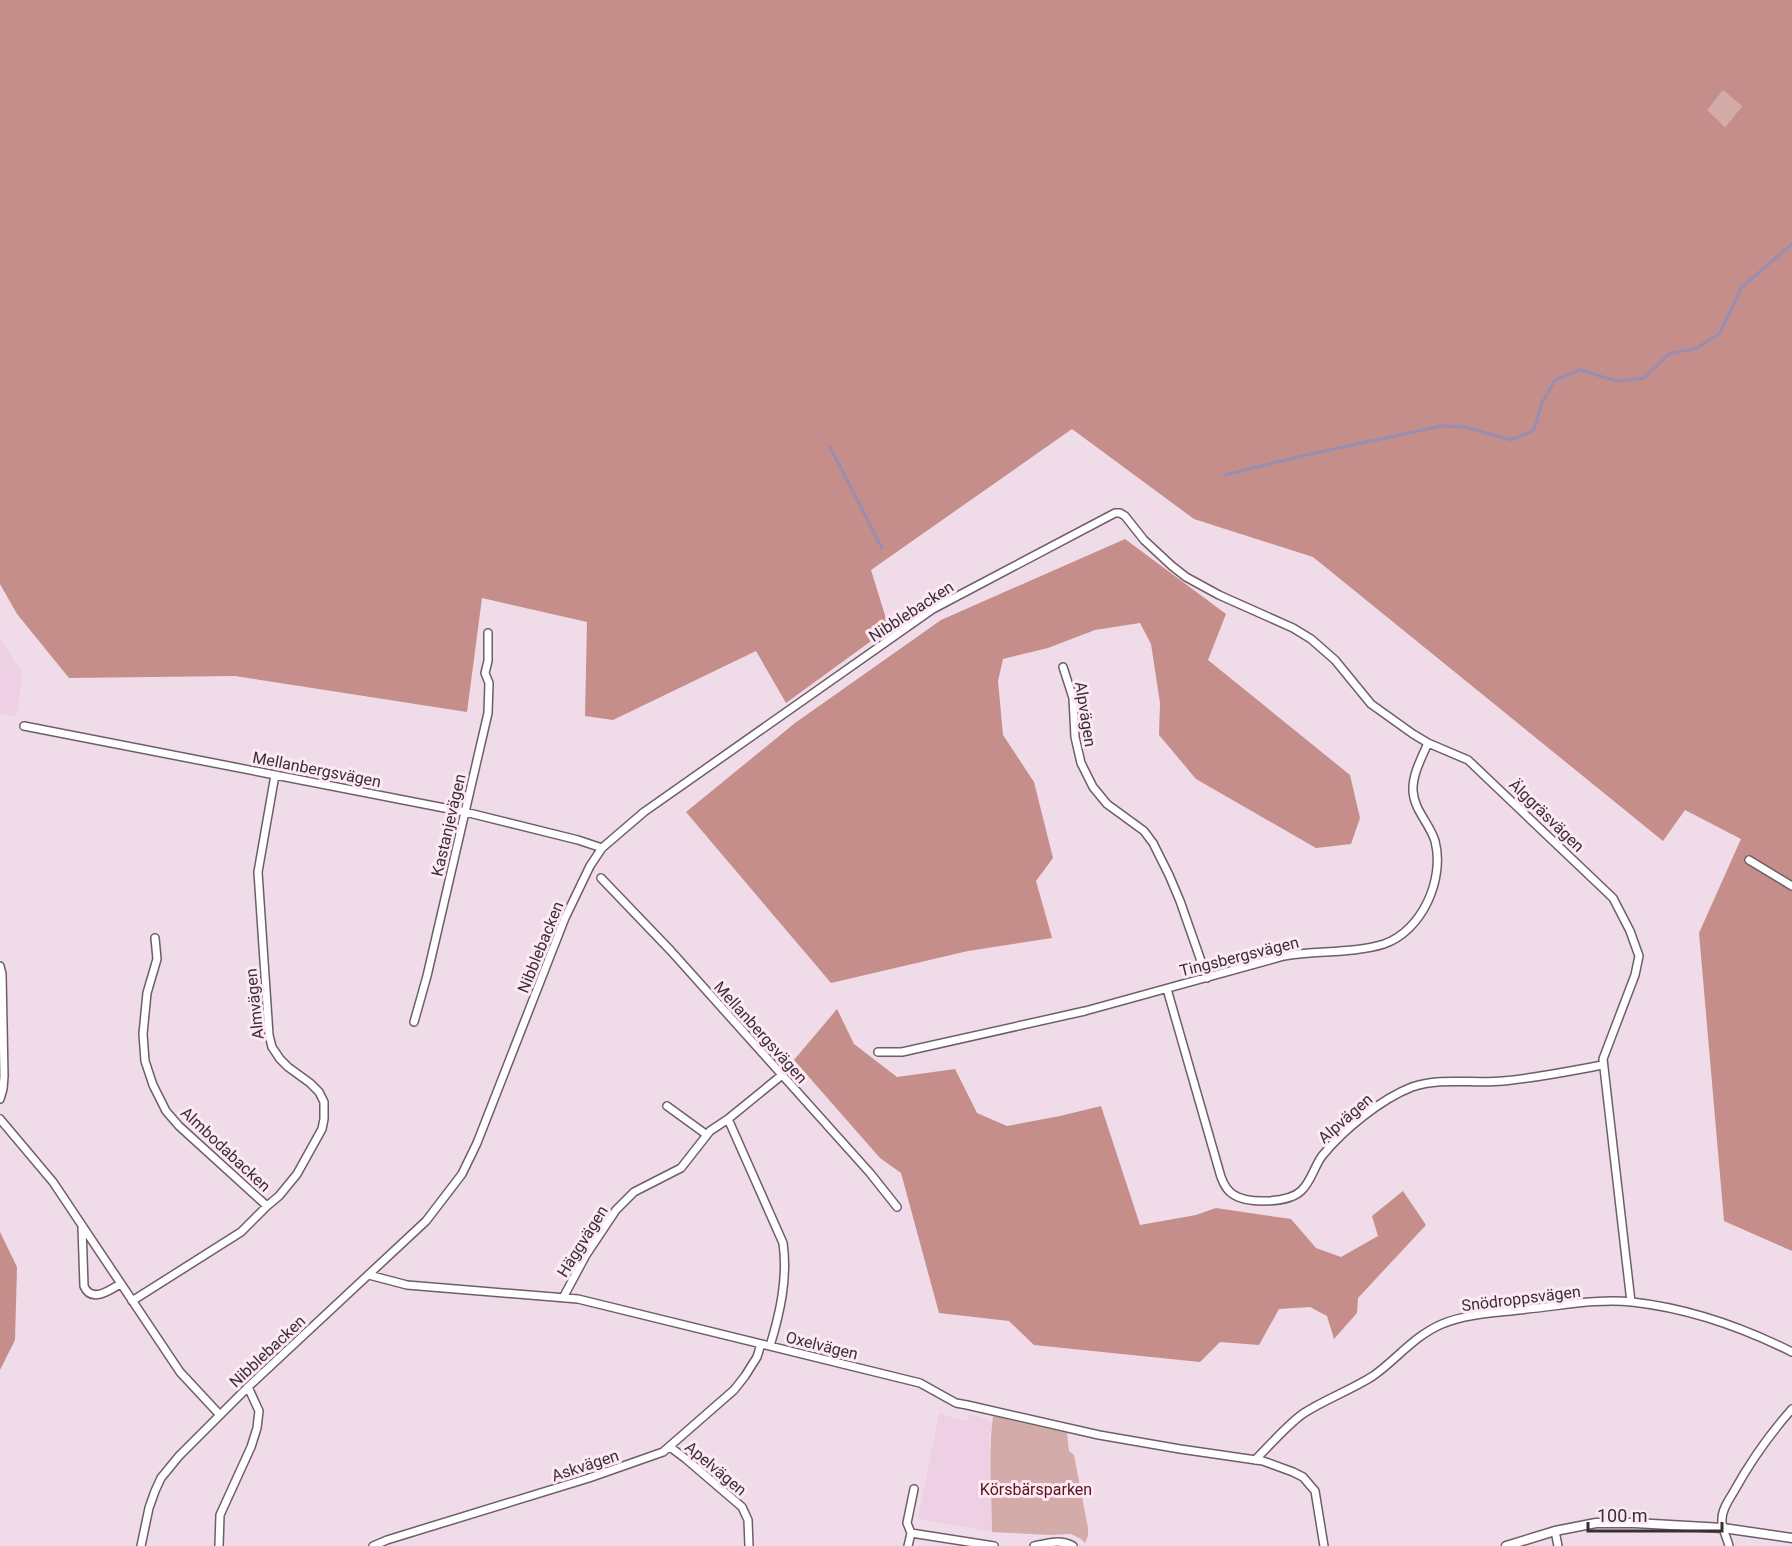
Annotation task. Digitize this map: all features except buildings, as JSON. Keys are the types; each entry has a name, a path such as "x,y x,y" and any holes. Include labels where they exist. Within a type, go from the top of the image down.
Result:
{"street":[{"name":"Nibblebacken","path":"141,1546 149,1508 161,1478 179,1456 248,1387 426,1221 462,1174 477,1143 565,918 590,866 602,848 644,812 933,609 1111,514 1120,513 1125,516"},
{"name":"Älggräsvägen","path":"1125,516 1144,540 1186,577 1219,595 1293,628 1311,639 1335,660 1371,704 1428,743 1468,760 1613,898 1630,931 1639,956 1635,975 1603,1059 1630,1302"},
{"name":"Kastanjevägen","path":"414,1022 427,976 488,713 489,683 485,673 488,661 488,633"},
{"name":"Alpvägen","path":"1063,667 1073,698 1075,737 1081,763 1092,787 1107,804 1144,831 1153,843 1183,909 1207,978"},
{"name":"Mellanbergsvägen","path":"24,726 465,812 602,848"},
{"name":"Tingsbergsvägen","path":"878,1052 902,1052 1085,1011 1291,955 1375,946 1395,939 1411,926 1429,898 1437,868 1435,842 1414,802 1413,792 1416,774 1428,743"},
{"name":"Almvägen","path":"132,1300 242,1232 279,1196 297,1174 322,1129 324,1102 319,1092 280,1059 272,1047 269,1035 258,872 275,775"},
{"path":"1749,860 1792,885"},
{"name":"Mellanbergsvägen","path":"601,878 671,951 870,1173 897,1208"},
{"name":"Almbodabacken","path":"155,938 157,959 147,993 143,1034 145,1061 153,1085 166,1111 179,1126 267,1206"},
{"path":"0,966 4,1074 0,1100"},
{"name":"Alpvägen","path":"1167,989 1221,1177 1225,1187 1243,1199 1273,1200 1300,1192 1320,1158 1345,1133 1388,1099 1412,1087 1440,1082 1503,1081 1603,1065"},
{"name":"Häggvägen","path":"564,1296 586,1255 616,1210 634,1192 681,1168 710,1131 782,1075"},
{"path":"667,1106 707,1135"},
{"path":"0,1119 52,1182 82,1224 180,1372 220,1414"},
{"path":"728,1119 783,1244 785,1260 783,1290 770,1346"},
{"path":"82,1224 86,1290 99,1295 120,1284"},
{"name":"Oxelvägen","path":"369,1275 407,1285 564,1296 920,1383 956,1403 1099,1435 1263,1461 1304,1477 1310,1482 1316,1493 1324,1546"},
{"name":"Snödroppsvägen","path":"1255,1460 1303,1414 1373,1375 1414,1340 1443,1324 1483,1313 1630,1302 1692,1314 1727,1324 1765,1338 1792,1352"},
{"name":"Askvägen","path":"373,1546 652,1457 670,1447 734,1390 746,1376 762,1344"},
{"path":"219,1546 220,1515 248,1455 257,1428 259,1412 248,1387"},
{"path":"1729,1546 1723,1528 1724,1509 1750,1462 1773,1430 1792,1409"},
{"name":"Apelvägen","path":"670,1447 742,1507 748,1520 749,1546"},
{"path":"908,1546 910,1533 907,1523 914,1489"},
{"path":"1506,1546 1555,1531 1596,1523 1723,1528 1792,1538"},
{"path":"1555,1531 1558,1546"},
{"path":"910,1533 994,1546"},
{"path":"1034,1546 1061,1542 1073,1546"}],"shaded area":[{"path":"0,0 1792,0 1792,1251 1724,1221 1699,933 1741,839 1685,810 1663,841 1313,557 1194,519 1072,429 871,570 889,628 786,703 756,651 613,720 585,716 587,622 482,598 467,712 235,676 69,678 17,614 0,584","holes":["1723,90 1742,106 1725,127 1707,110"]},
{"path":"1125,539 1226,614 1208,660 1350,775 1360,818 1351,844 1316,848 1196,779 1159,735 1160,703 1151,644 1140,623 1095,630 1048,648 1003,659 998,681 1003,735 1034,782 1053,858 1036,881 1052,938 968,951 831,983 686,812 795,723 941,620"},
{"path":"0,638 21,671 17,715 12,716 0,713"},
{"path":"837,1009 854,1044 897,1077 955,1069 977,1113 1007,1126 1101,1106 1140,1225 1196,1215 1216,1208 1291,1219 1316,1248 1341,1257 1378,1236 1372,1216 1403,1191 1426,1225 1358,1298 1357,1313 1334,1339 1327,1316 1310,1307 1279,1309 1259,1345 1220,1342 1200,1362 1034,1345 1009,1321 939,1313 901,1173 880,1158 794,1060"},
{"path":"0,1232 17,1267 15,1340 0,1370"},
{"path":"939,1413 967,1421 969,1414 992,1421 989,1443 992,1475 992,1532 918,1519"}],"green space":[{"path":"1723,89 1742,106 1725,127 1706,110"},
{"name":"Körsbärsparken","path":"993,1416 1067,1433 1069,1451 1074,1455 1088,1528 1085,1543 1071,1534 992,1532 990,1459"}],"waterway":[{"path":"1225,475 1441,426 1465,427 1511,440 1534,430 1542,403 1555,380 1580,370 1617,381 1644,378 1669,354 1697,348 1720,333 1741,288 1792,244"},
{"path":"830,447 882,548"}]}
